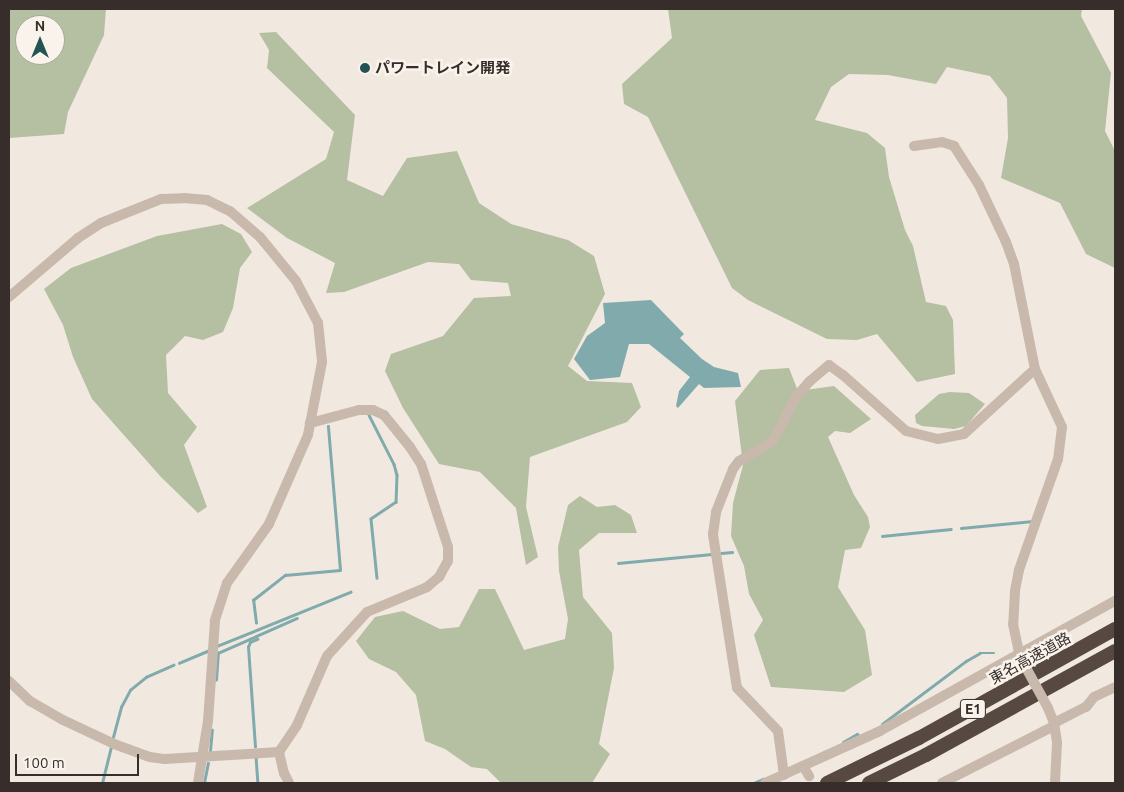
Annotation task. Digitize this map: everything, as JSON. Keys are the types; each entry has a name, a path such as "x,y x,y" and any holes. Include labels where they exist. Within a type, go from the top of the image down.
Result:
{"highway":[{"name":"東名高速道路","path":"827,783 927,733 1115,629"},
{"name":"E1","path":"868,783 960,737 1115,651"}],"street":[{"path":"914,146 942,142 954,146 979,185 1006,242 1014,264 1035,369 1060,419 1062,441 1041,511 1019,570 1013,624 1019,653 1048,708 1054,725 1057,743 1055,783"},
{"path":"9,297 78,238 101,223 161,199 184,198 207,200 230,210 260,237 296,281 318,322 322,362 310,423 298,458 269,524 227,583 215,621 203,757 198,783"},
{"path":"784,775 778,731 737,688 714,534 716,512 733,469 739,461 773,441 796,397 810,381 829,365 906,431 938,439 964,434 1035,369"},
{"path":"289,783 284,773 279,752 296,725 327,656 367,612 427,587 439,577 448,561 448,547 421,464 410,446 384,415 373,410 359,410 310,423"},
{"path":"765,783 880,731 1115,600"},
{"path":"9,681 30,701 63,720 114,744 150,757 166,759 279,752"},
{"path":"942,783 1054,725 1086,707 1094,697 1115,687"},
{"path":"803,766 809,776"}],"green space":[{"path":"9,9 106,9 104,35 68,112 64,134 9,138"},
{"path":"668,9 1082,9 1081,16 1111,73 1105,131 1115,151 1115,268 1086,254 1060,203 1001,178 1008,138 1007,98 990,76 947,67 936,84 888,75 849,74 831,87 815,120 867,133 885,148 889,177 905,230 913,246 926,302 946,306 953,320 955,374 917,382 877,334 857,340 827,339 748,300 732,288 648,117 624,104 622,84 672,38"},
{"path":"276,32 355,115 347,180 383,196 407,158 457,151 479,203 511,224 568,240 594,256 605,294 568,366 587,381 632,383 641,407 627,422 530,457 526,507 538,557 526,565 516,508 480,472 439,464 403,408 385,371 391,354 443,336 474,298 511,296 508,283 471,280 459,264 428,262 344,292 326,293 335,263 287,238 247,208 326,159 334,132 267,68 269,50 259,33"},
{"path":"222,224 241,234 252,252 240,268 233,308 223,332 203,340 185,336 166,355 168,393 197,427 184,445 207,507 198,513 161,477 92,399 73,357 63,325 44,289 71,268 157,236"},
{"path":"789,368 798,391 834,386 871,419 850,433 835,431 828,437 854,495 868,517 870,527 861,548 845,550 838,587 865,630 872,675 844,692 771,687 754,635 763,620 749,594 744,566 731,536 733,503 743,465 735,401 760,370"},
{"path":"950,392 969,393 985,404 966,426 954,429 922,426 916,423 915,415 939,394"},
{"path":"580,496 597,507 615,505 631,515 637,533 599,533 579,550 583,597 612,633 614,668 599,744 610,754 592,783 501,783 487,769 471,767 445,749 425,741 416,695 396,672 369,659 356,641 375,617 403,611 440,629 459,627 479,589 495,589 524,650 565,639 568,619 559,571 558,547 568,505"}],"water":[{"path":"651,300 684,334 680,338 702,359 714,367 738,373 741,387 704,388 699,384 678,408 676,406 679,391 690,377 649,344 629,344 620,377 590,380 574,359 587,336 605,323 603,303"}],"waterway":[{"path":"369,415 394,464 397,475 396,502 371,519 377,578"},
{"path":"256,623 253,600 285,575 340,570 328,426"},
{"path":"961,528 1033,521"},
{"path":"882,536 951,529"},
{"path":"721,553 732,552"},
{"path":"618,563 712,554"},
{"path":"217,646 350,592"},
{"path":"216,680 218,653 297,618"},
{"path":"255,747 248,647 250,642 257,639"},
{"path":"179,663 210,650"},
{"path":"882,724 966,661 980,653 994,653"},
{"path":"113,737 121,707 130,690 146,677 173,665"},
{"path":"210,751 212,730"},
{"path":"843,742 857,734 860,736"},
{"path":"102,783 111,746"},
{"path":"256,756 258,783"},
{"path":"204,783 208,763"},
{"path":"754,783 763,779"}],"place":[{"name":"パワートレイン開発","path":"365,68"}]}
